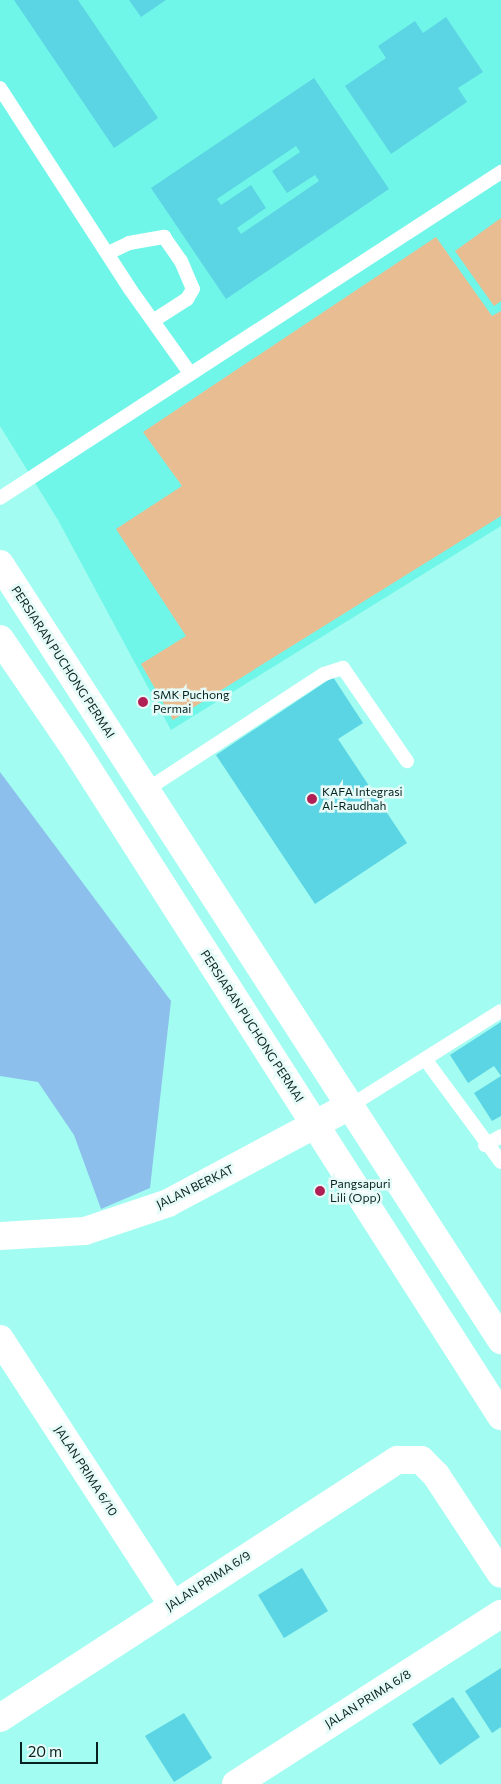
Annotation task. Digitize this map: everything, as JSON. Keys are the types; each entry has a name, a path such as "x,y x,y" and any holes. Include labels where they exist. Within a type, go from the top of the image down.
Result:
{"main road":[{"name":"PERSIARAN PUCHONG PERMAI","path":"0,564 501,1340"},
{"name":"PERSIARAN PUCHONG PERMAI","path":"0,639 77,752 501,1416"},
{"name":"JALAN BERKAT","path":"0,1236 85,1231 168,1203 350,1106"},
{"name":"JALAN PRIMA 6/10","path":"0,1339 172,1604"},
{"name":"JALAN PRIMA 6/9","path":"0,1718 172,1604 398,1460 421,1460 436,1475 501,1574"},
{"name":"JALAN PRIMA 6/8","path":"236,1784 501,1614"}],"lane":[{"path":"0,88 108,254 190,372"},
{"path":"0,498 190,372 501,172"},
{"path":"108,254 129,243 164,237 181,261 193,290 187,300 153,321"},
{"path":"146,790 324,674 344,668 408,761"},
{"path":"350,1106 501,1011"},
{"path":"425,1059 485,1145 501,1162"},
{"path":"485,1145 501,1136"}],"shaded area":[{"path":"0,0 501,0 501,526 171,730 58,520 0,426"},
{"path":"501,218 501,301 494,306 455,251"},
{"path":"436,237 492,316 501,311 501,516 173,720 141,664 186,636 116,529 182,486 143,432"},
{"path":"0,772 171,1001 150,1188 101,1209 74,1135 38,1082 0,1076"}],"building":[{"path":"14,0 78,0 158,118 114,148"},
{"path":"129,0 166,0 141,17"},
{"path":"446,17 483,72 458,88 467,102 391,154 345,86 386,58 378,46 415,21 423,33"},
{"path":"314,78 389,189 226,299 151,188","holes":["296,146 300,152 272,171 287,193 315,175 319,181 241,234 237,228 266,208 251,185 221,205 217,199"]},
{"name":"KAFA Integrasi Al-Raudhah","path":"333,677 363,723 338,739 407,843 315,904 216,755"},
{"path":"501,1022 501,1076 494,1066 468,1083 450,1055"},
{"path":"501,1076 501,1116 492,1121 474,1093"},
{"path":"302,1568 328,1611 284,1638 258,1595"},
{"path":"501,1668 501,1727 492,1733 465,1691"},
{"path":"453,1697 480,1737 440,1765 412,1724"},
{"path":"184,1713 212,1758 174,1782 145,1736"}],"place":[{"name":"SMK Puchong Permai","path":"143,702"},
{"name":"KAFA Integrasi Al-Raudhah","path":"312,799"},
{"name":"Pangsapuri Lili (Opp)","path":"320,1191"}]}
